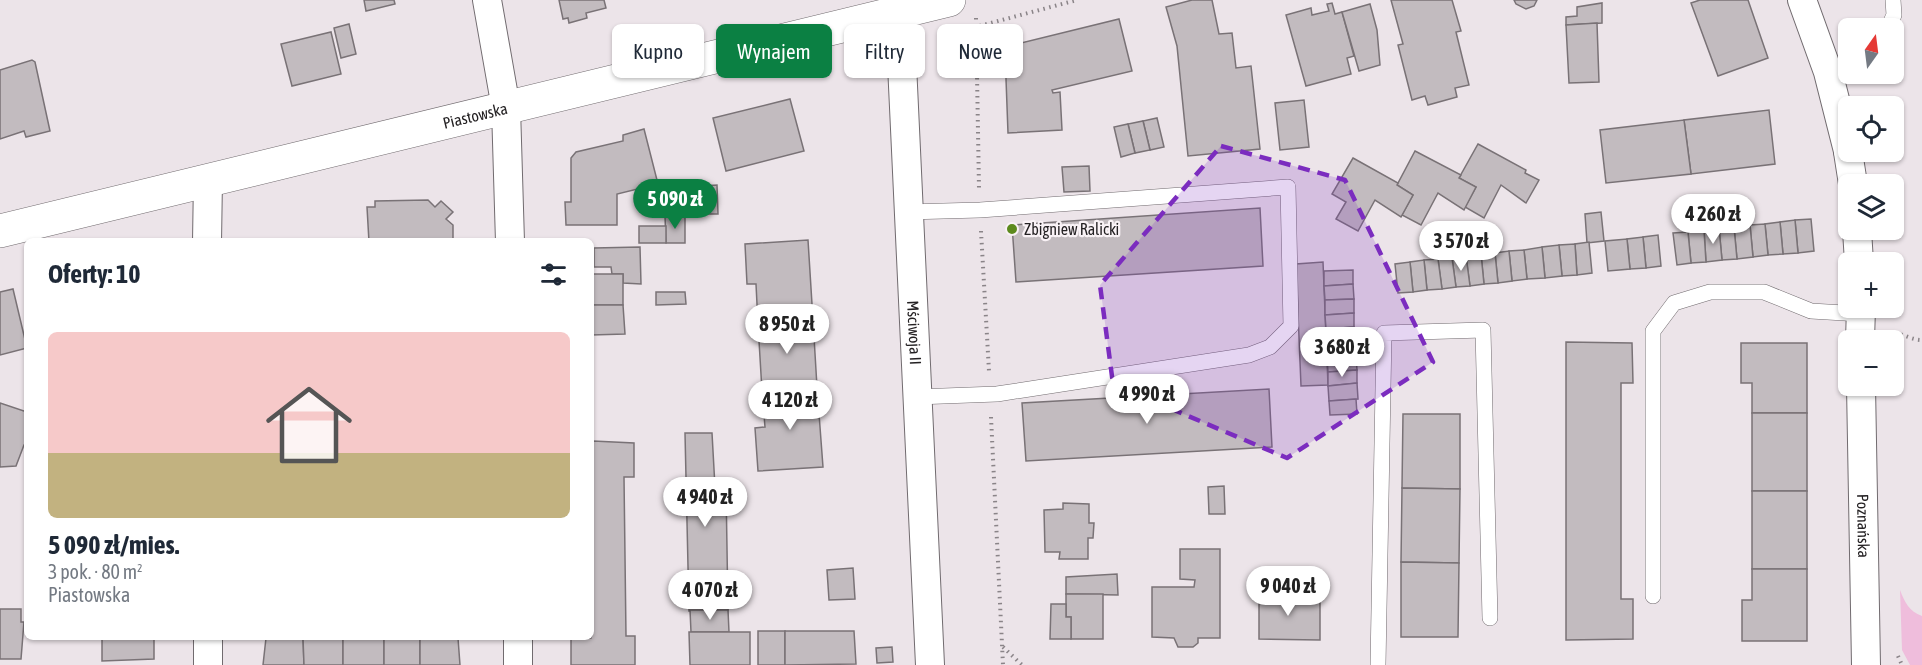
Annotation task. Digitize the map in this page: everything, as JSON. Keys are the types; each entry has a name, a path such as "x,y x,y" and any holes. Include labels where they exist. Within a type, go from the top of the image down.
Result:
{"street":[{"path":"488,0 507,108 510,238"},
{"path":"1802,0 1838,69"},
{"name":"Piastowska","path":"0,231 507,108 899,6 963,8"},
{"name":"Mściwoja II","path":"899,6 930,665"},
{"path":"207,238 208,179"},
{"name":"Poznańska","path":"1861,396 1866,665"},
{"path":"208,640 208,665"},
{"path":"518,640 518,665"}],"lane":[{"path":"1893,0 1893,18"},
{"path":"907,212 980,210 1288,187 1291,326 1270,347 1249,355 990,394 916,397"},
{"path":"1653,596 1653,331 1674,303 1710,292 1764,292 1811,311 1861,321"},
{"path":"1378,665 1383,333 1483,330 1490,618"}],"path":[{"path":"986,24 1077,0"},
{"path":"963,8 973,24"},
{"path":"976,78 980,210 1003,665"},
{"path":"1904,336 1913,340 1922,340"},
{"path":"1002,646 1022,665"}],"highlighted area":[{"path":"1221,146 1345,180 1433,362 1287,458 1113,384 1100,285"}],"shaded area":[{"path":"1900,590 1908,606 1922,616 1922,665 1910,665 1902,650"}],"building":[{"path":"364,0 394,0 395,4 366,11"},
{"path":"559,0 604,0 606,8 586,13 587,18 569,23 568,18 563,19"},
{"path":"1192,0 1212,0 1219,34 1232,33 1236,68 1251,66 1260,149 1188,156 1177,46 1166,7"},
{"path":"1391,0 1452,0 1461,31 1456,32 1469,85 1455,88 1457,97 1428,105 1425,96 1412,100 1398,45 1403,44"},
{"path":"1514,0 1537,0 1534,6 1526,9 1516,4"},
{"path":"1700,0 1748,0 1768,58 1718,76 1691,3"},
{"path":"1332,3 1335,14 1342,12 1354,56 1347,58 1351,74 1306,86 1286,15 1311,8 1312,15 1329,11 1327,4"},
{"path":"1602,3 1602,23 1566,25 1566,17 1577,16 1577,7"},
{"path":"1370,4 1377,30 1380,65 1359,71 1342,12"},
{"path":"1119,19 1132,71 1052,90 1053,93 1060,92 1062,130 1008,133 1006,78 1023,78 1023,43"},
{"path":"1597,23 1599,82 1569,83 1566,25"},
{"path":"349,24 356,54 341,58 334,28"},
{"path":"331,32 341,74 292,86 281,44"},
{"path":"32,60 35,62 50,131 26,137 24,131 0,139 0,70"},
{"path":"790,99 804,151 726,171 713,118"},
{"path":"1304,100 1309,147 1280,150 1275,103"},
{"path":"1769,110 1775,164 1691,174 1684,120"},
{"path":"1157,118 1164,147 1150,150 1143,121"},
{"path":"1684,120 1691,174 1606,183 1600,130"},
{"path":"1143,121 1150,150 1135,153 1128,124"},
{"path":"1128,124 1135,153 1121,157 1114,127"},
{"path":"644,129 658,184 617,194 617,225 566,225 565,202 571,202 571,158 576,152 623,141 623,135"},
{"path":"1478,144 1526,170 1525,173 1539,180 1526,203 1501,185 1484,218 1465,207 1476,187 1459,178"},
{"path":"1415,151 1461,175 1459,178 1476,187 1464,210 1438,193 1421,225 1402,215 1413,195 1397,185"},
{"path":"1353,158 1398,183 1397,185 1413,195 1401,217 1375,200 1358,231 1336,219 1346,202 1332,194"},
{"path":"1089,166 1090,191 1064,192 1062,167"},
{"path":"717,185 718,214 702,214 702,186"},
{"path":"687,186 702,186 702,214 688,214"},
{"path":"428,200 435,207 441,201 453,212 446,219 453,225 453,238 369,238 367,207 375,207 375,201"},
{"path":"1260,208 1263,266 1016,282 1012,225"},
{"path":"1601,212 1604,241 1587,243 1585,214"},
{"path":"665,216 685,217 685,243 666,243"},
{"path":"1811,219 1814,251 1798,253 1795,220"},
{"path":"1795,220 1798,253 1783,254 1780,222"},
{"path":"1780,222 1783,254 1768,255 1765,224"},
{"path":"1765,224 1768,255 1753,257 1750,225"},
{"path":"1750,225 1753,257 1737,259 1734,227"},
{"path":"639,226 666,226 666,243 639,243"},
{"path":"1734,227 1737,259 1722,260 1719,228"},
{"path":"1719,228 1722,260 1706,262 1704,230"},
{"path":"1704,230 1706,262 1691,263 1688,232"},
{"path":"1688,232 1691,263 1677,265 1673,233"},
{"path":"1658,235 1661,266 1646,268 1643,237"},
{"path":"1643,237 1646,268 1630,269 1627,239"},
{"path":"1627,239 1630,269 1608,271 1605,241"},
{"path":"808,240 813,320 758,324 756,284 747,284 745,244"},
{"path":"1589,242 1592,273 1577,275 1575,244"},
{"path":"1575,244 1577,275 1562,276 1559,245"},
{"path":"1559,245 1562,276 1545,278 1542,247"},
{"path":"640,247 641,284 623,283 623,274 612,274 611,267 594,267 594,248"},
{"path":"1542,247 1545,278 1527,279 1524,250"},
{"path":"1524,250 1527,279 1512,281 1509,251"},
{"path":"1509,251 1512,281 1498,283 1495,253"},
{"path":"1495,253 1498,283 1484,284 1481,254"},
{"path":"1481,254 1484,284 1470,286 1466,256"},
{"path":"1466,256 1470,286 1456,287 1452,258"},
{"path":"1452,258 1456,287 1442,289 1438,259"},
{"path":"1438,259 1442,289 1427,290 1424,260"},
{"path":"1424,260 1427,290 1413,292 1410,262"},
{"path":"1323,262 1328,385 1301,386 1296,264"},
{"path":"1410,262 1413,292 1398,293 1395,264"},
{"path":"1353,270 1353,284 1324,286 1324,271"},
{"path":"594,274 623,274 623,305 594,305"},
{"path":"1353,284 1354,299 1325,300 1324,286"},
{"path":"13,289 24,335 24,349 0,355 0,292"},
{"path":"656,292 685,292 686,304 656,305"},
{"path":"1354,299 1354,313 1325,315 1325,300"},
{"path":"594,305 623,305 625,334 594,335"},
{"path":"1354,313 1354,327 1326,329 1325,315"},
{"path":"813,320 817,387 762,391 758,324"},
{"path":"1354,327 1355,341 1326,343 1326,329"},
{"path":"1355,341 1356,355 1327,357 1326,343"},
{"path":"1566,342 1632,343 1633,383 1621,383 1621,599 1633,599 1633,639 1566,640"},
{"path":"1741,343 1807,343 1807,413 1752,413 1752,383 1741,383"},
{"path":"1356,355 1357,370 1328,372 1327,357"},
{"path":"1357,370 1357,383 1328,386 1328,372"},
{"path":"1357,383 1358,399 1329,401 1328,386"},
{"path":"817,387 823,467 758,471 755,428 765,427 762,391"},
{"path":"1269,389 1272,447 1026,461 1022,403"},
{"path":"1356,399 1357,414 1330,415 1329,401"},
{"path":"0,403 24,411 24,445 16,466 0,467"},
{"path":"1752,413 1807,413 1807,491 1752,491"},
{"path":"1403,414 1460,414 1460,489 1402,488"},
{"path":"685,433 712,433 715,487 726,487 728,610 689,611"},
{"path":"594,441 634,443 634,477 624,477 626,636 635,636 635,665 571,665 571,640 594,640"},
{"path":"1224,486 1225,514 1209,514 1208,487"},
{"path":"1402,488 1460,489 1459,563 1401,562"},
{"path":"1752,491 1807,491 1807,569 1752,569"},
{"path":"1063,503 1089,504 1089,523 1094,523 1093,538 1088,538 1088,559 1059,559 1060,552 1045,552 1044,510 1063,509"},
{"path":"1180,549 1220,549 1220,638 1198,638 1198,643 1193,647 1178,647 1174,638 1152,637 1152,587 1194,587 1195,580 1180,579"},
{"path":"1401,562 1459,563 1458,637 1401,637"},
{"path":"853,568 855,599 829,600 827,570"},
{"path":"1752,569 1807,569 1807,641 1742,641 1742,600 1752,600"},
{"path":"1117,574 1118,595 1066,594 1066,577"},
{"path":"1259,586 1275,587 1275,597 1320,597 1320,640 1259,639"},
{"path":"1066,594 1103,594 1103,639 1071,639 1071,617 1066,617"},
{"path":"1051,604 1066,604 1066,617 1071,617 1071,639 1050,639"},
{"path":"0,609 21,609 21,622 24,622 21,659 0,659"},
{"path":"690,610 728,610 729,632 691,632"},
{"path":"758,631 785,631 785,665 758,665"},
{"path":"785,631 854,631 856,664 785,665"},
{"path":"689,632 750,632 750,665 690,665"},
{"path":"102,640 154,640 154,659 102,661"},
{"path":"266,640 303,640 304,665 263,665"},
{"path":"303,640 343,640 343,665 304,665"},
{"path":"343,640 384,640 384,665 343,665"},
{"path":"384,640 420,640 420,665 384,665"},
{"path":"420,640 458,640 460,665 420,665"},
{"path":"892,647 893,662 877,663 876,648"}],"place":[{"name":"Zbigniew Ralicki","path":"1012,229"}]}
